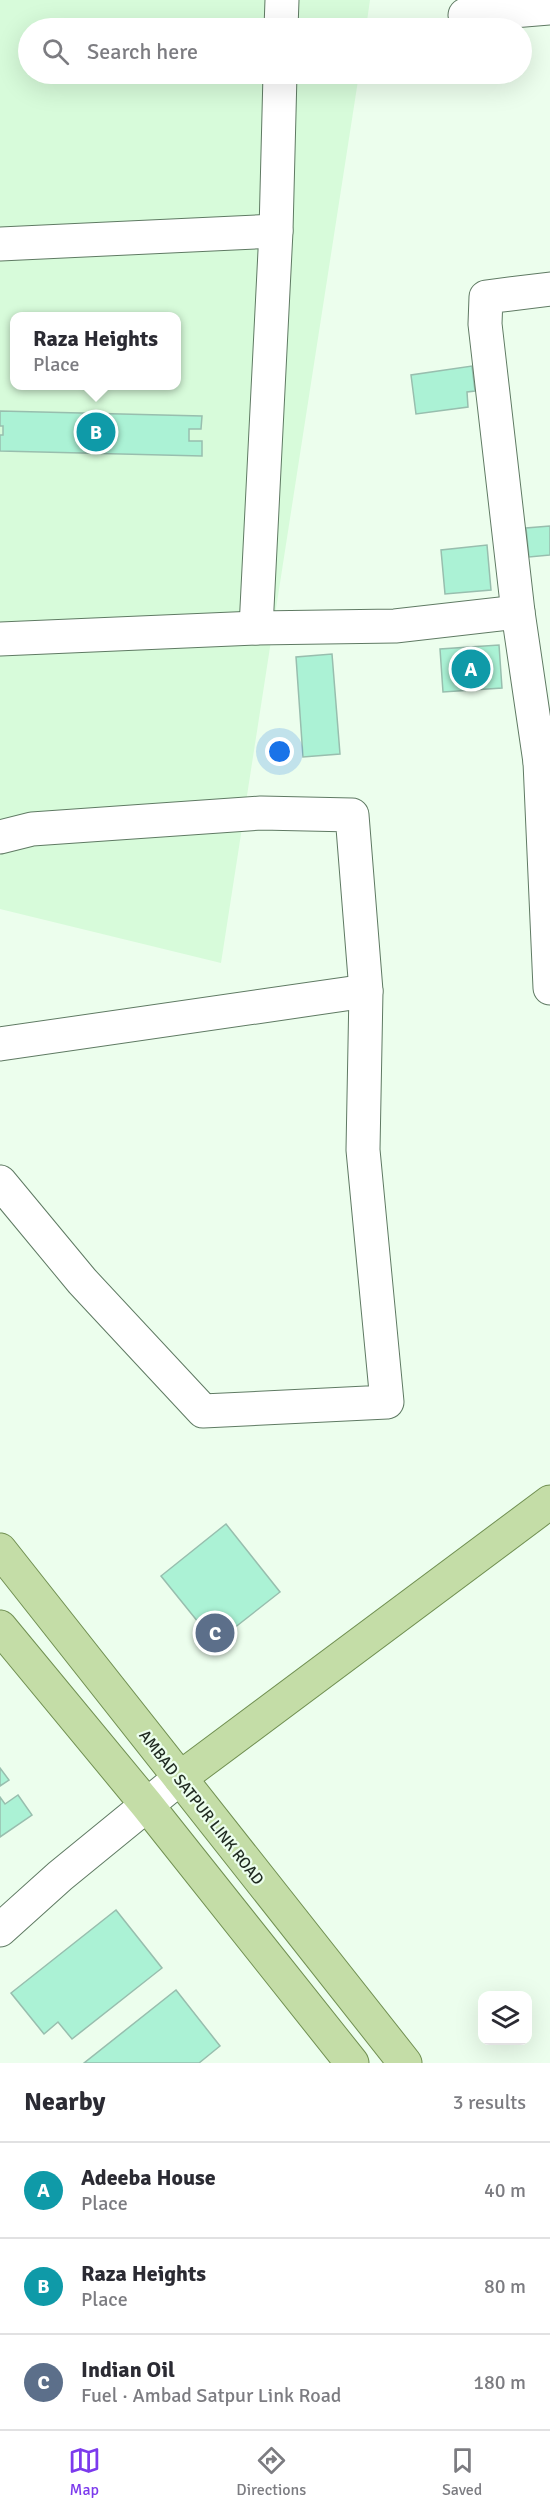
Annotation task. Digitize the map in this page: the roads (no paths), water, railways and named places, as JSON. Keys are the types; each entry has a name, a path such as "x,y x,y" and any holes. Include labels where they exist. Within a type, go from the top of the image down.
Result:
{"main road":[{"path":"180,1778 550,1502"},
{"name":"AMBAD SATPUR LINK ROAD","path":"0,1550 405,2063"},
{"path":"0,1628 147,1805 352,2063"}],"street":[{"path":"281,18 282,0"},
{"path":"465,15 550,8"},
{"path":"256,628 276,231 280,84"},
{"path":"0,244 276,231"},
{"path":"550,289 486,297 485,324 518,612 545,761 550,988"},
{"path":"0,639 256,628 395,626 518,612"},
{"path":"0,837 32,829 261,813 352,815 366,991 363,1150 387,1402 203,1411 82,1281 0,1182"},
{"path":"0,1044 366,991"},
{"path":"0,1930 60,1876 180,1778"}],"place":[{"name":"Raza Heights","path":"96,432"},
{"name":"Adeeba House","path":"471,669"},
{"name":"Indian Oil","path":"215,1633"}]}
